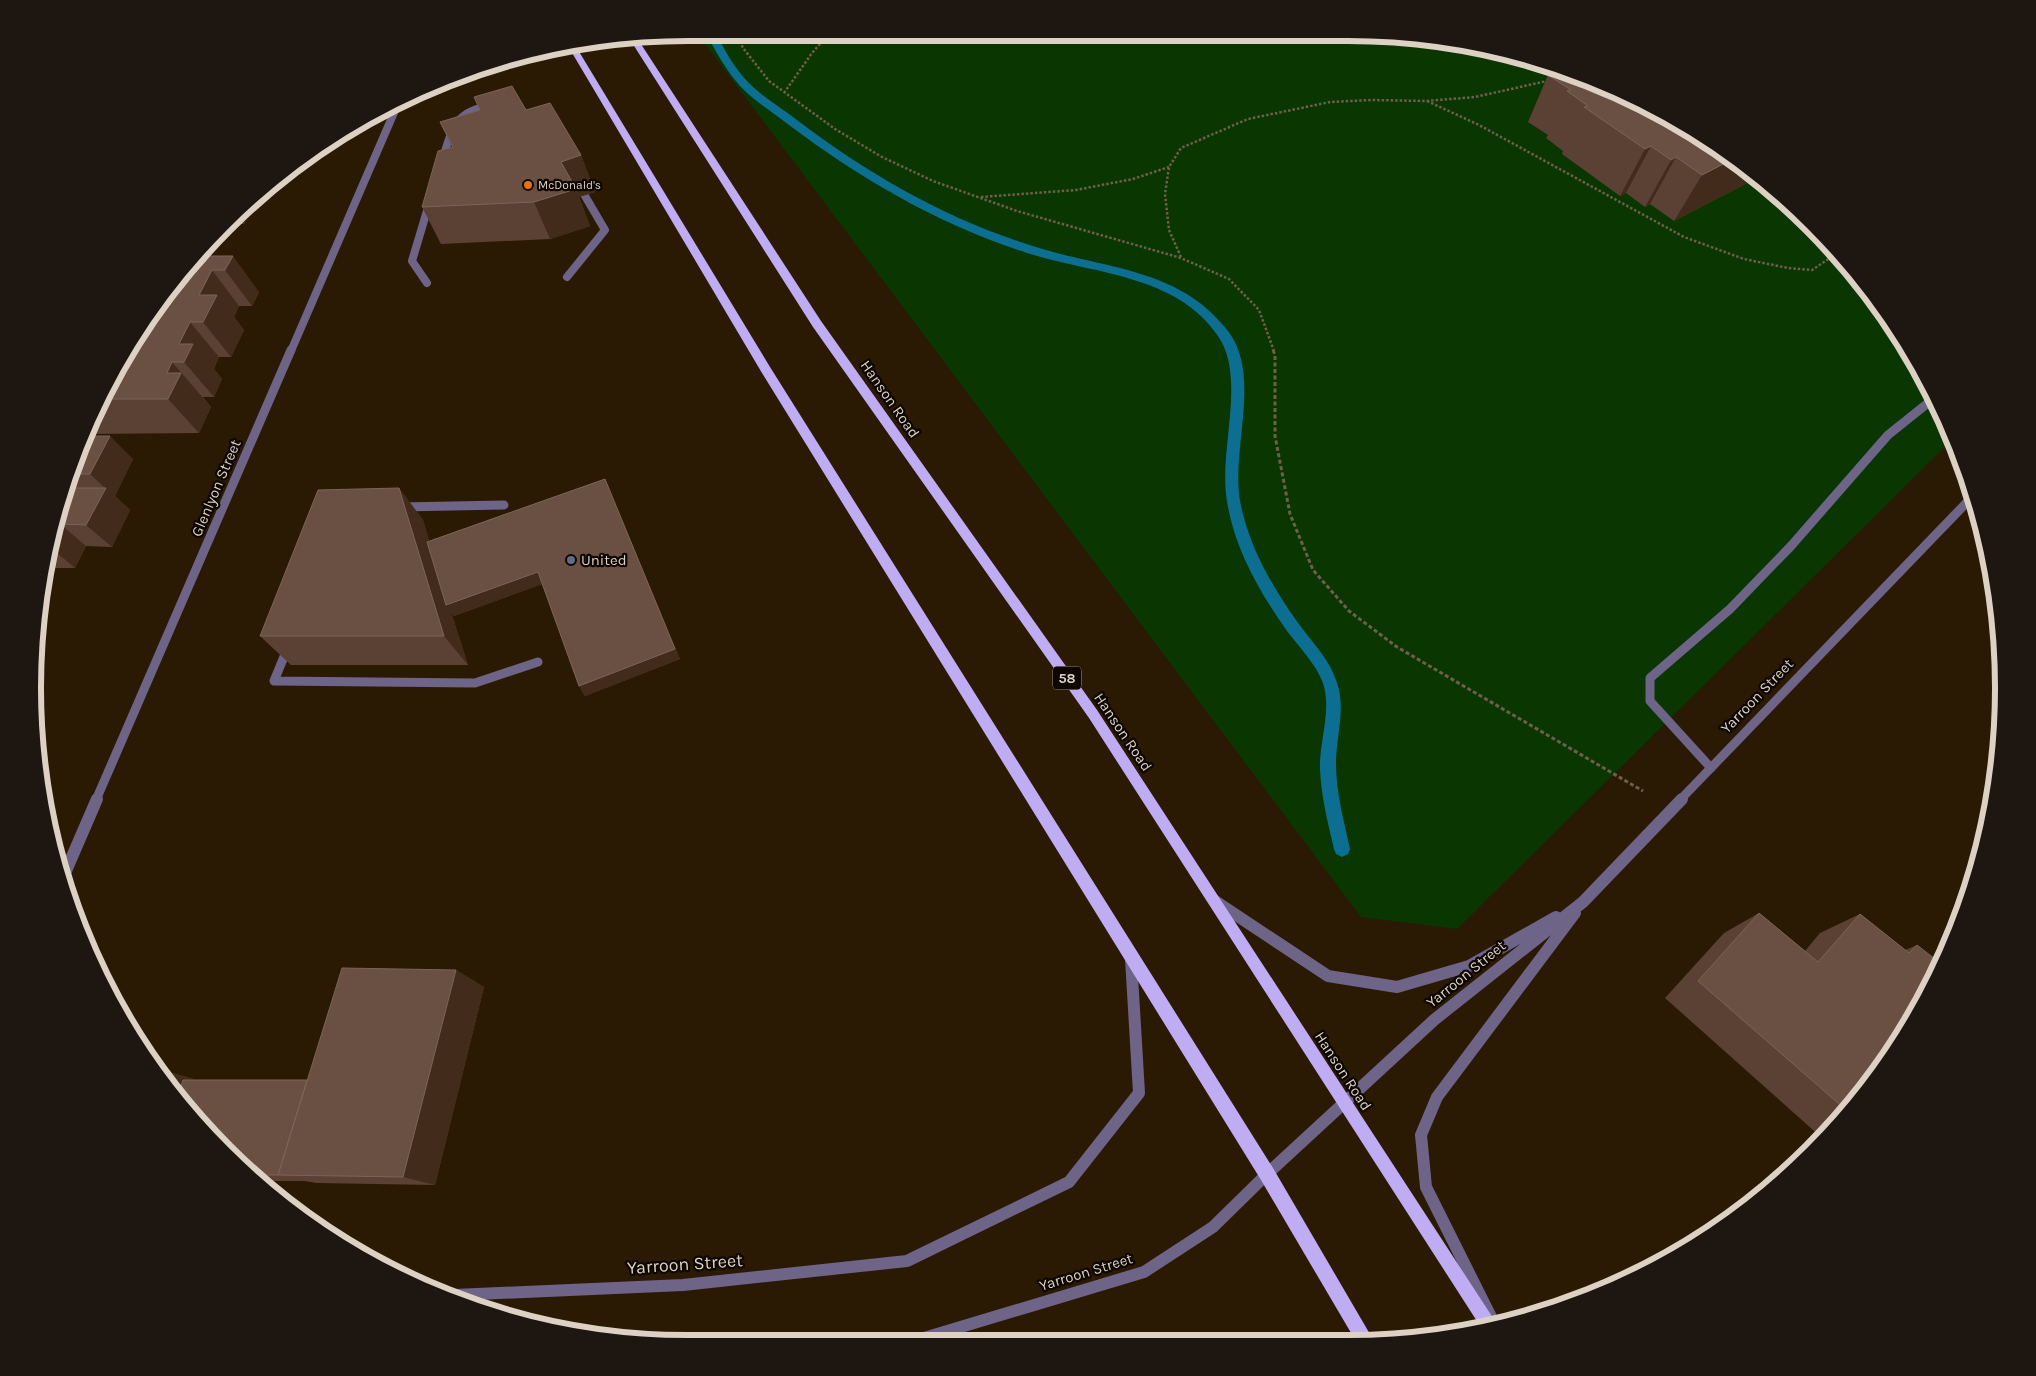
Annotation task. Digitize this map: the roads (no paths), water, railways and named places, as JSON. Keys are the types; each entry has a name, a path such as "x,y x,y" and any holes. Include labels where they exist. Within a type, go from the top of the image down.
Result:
{"main road":[{"name":"Hanson Road","path":"637,44 817,324 1092,714 1485,1320"},
{"path":"575,52 766,370 1267,1174 1361,1334"}],"street":[{"path":"439,172 452,128 457,120 478,108 501,106"},
{"name":"Glenlyon Street","path":"67,868 394,112"},
{"path":"567,277 592,249 605,230 572,173"},
{"path":"426,283 412,261 431,199"},
{"path":"1711,768 1650,701 1650,678 1730,609 1791,546 1888,435 1928,403"},
{"name":"Yarroon Street","path":"934,1335 1144,1272 1213,1227 1267,1174 1434,1020 1583,902 1967,502"},
{"path":"390,507 504,505"},
{"path":"292,635 274,681 475,683 538,662"},
{"path":"1213,900 1328,976 1397,987 1469,966 1583,902"},
{"path":"1491,1318 1426,1187 1421,1134 1437,1098 1583,902"},
{"name":"Yarroon Street","path":"465,1295 683,1285 907,1261 1069,1182 1139,1093 1130,956"}],"waterway":[{"path":"715,41 734,72 754,93 847,162 876,180 937,213 1001,240 1059,258 1139,277 1164,286 1187,299 1208,315 1225,336 1233,354 1237,372 1237,408 1230,465 1231,484 1238,522 1252,558 1271,594 1319,663 1330,683 1333,711 1328,770 1332,804 1342,849"}],"place":[{"name":"McDonald's","path":"528,185"},
{"name":"United","path":"571,560"}]}
